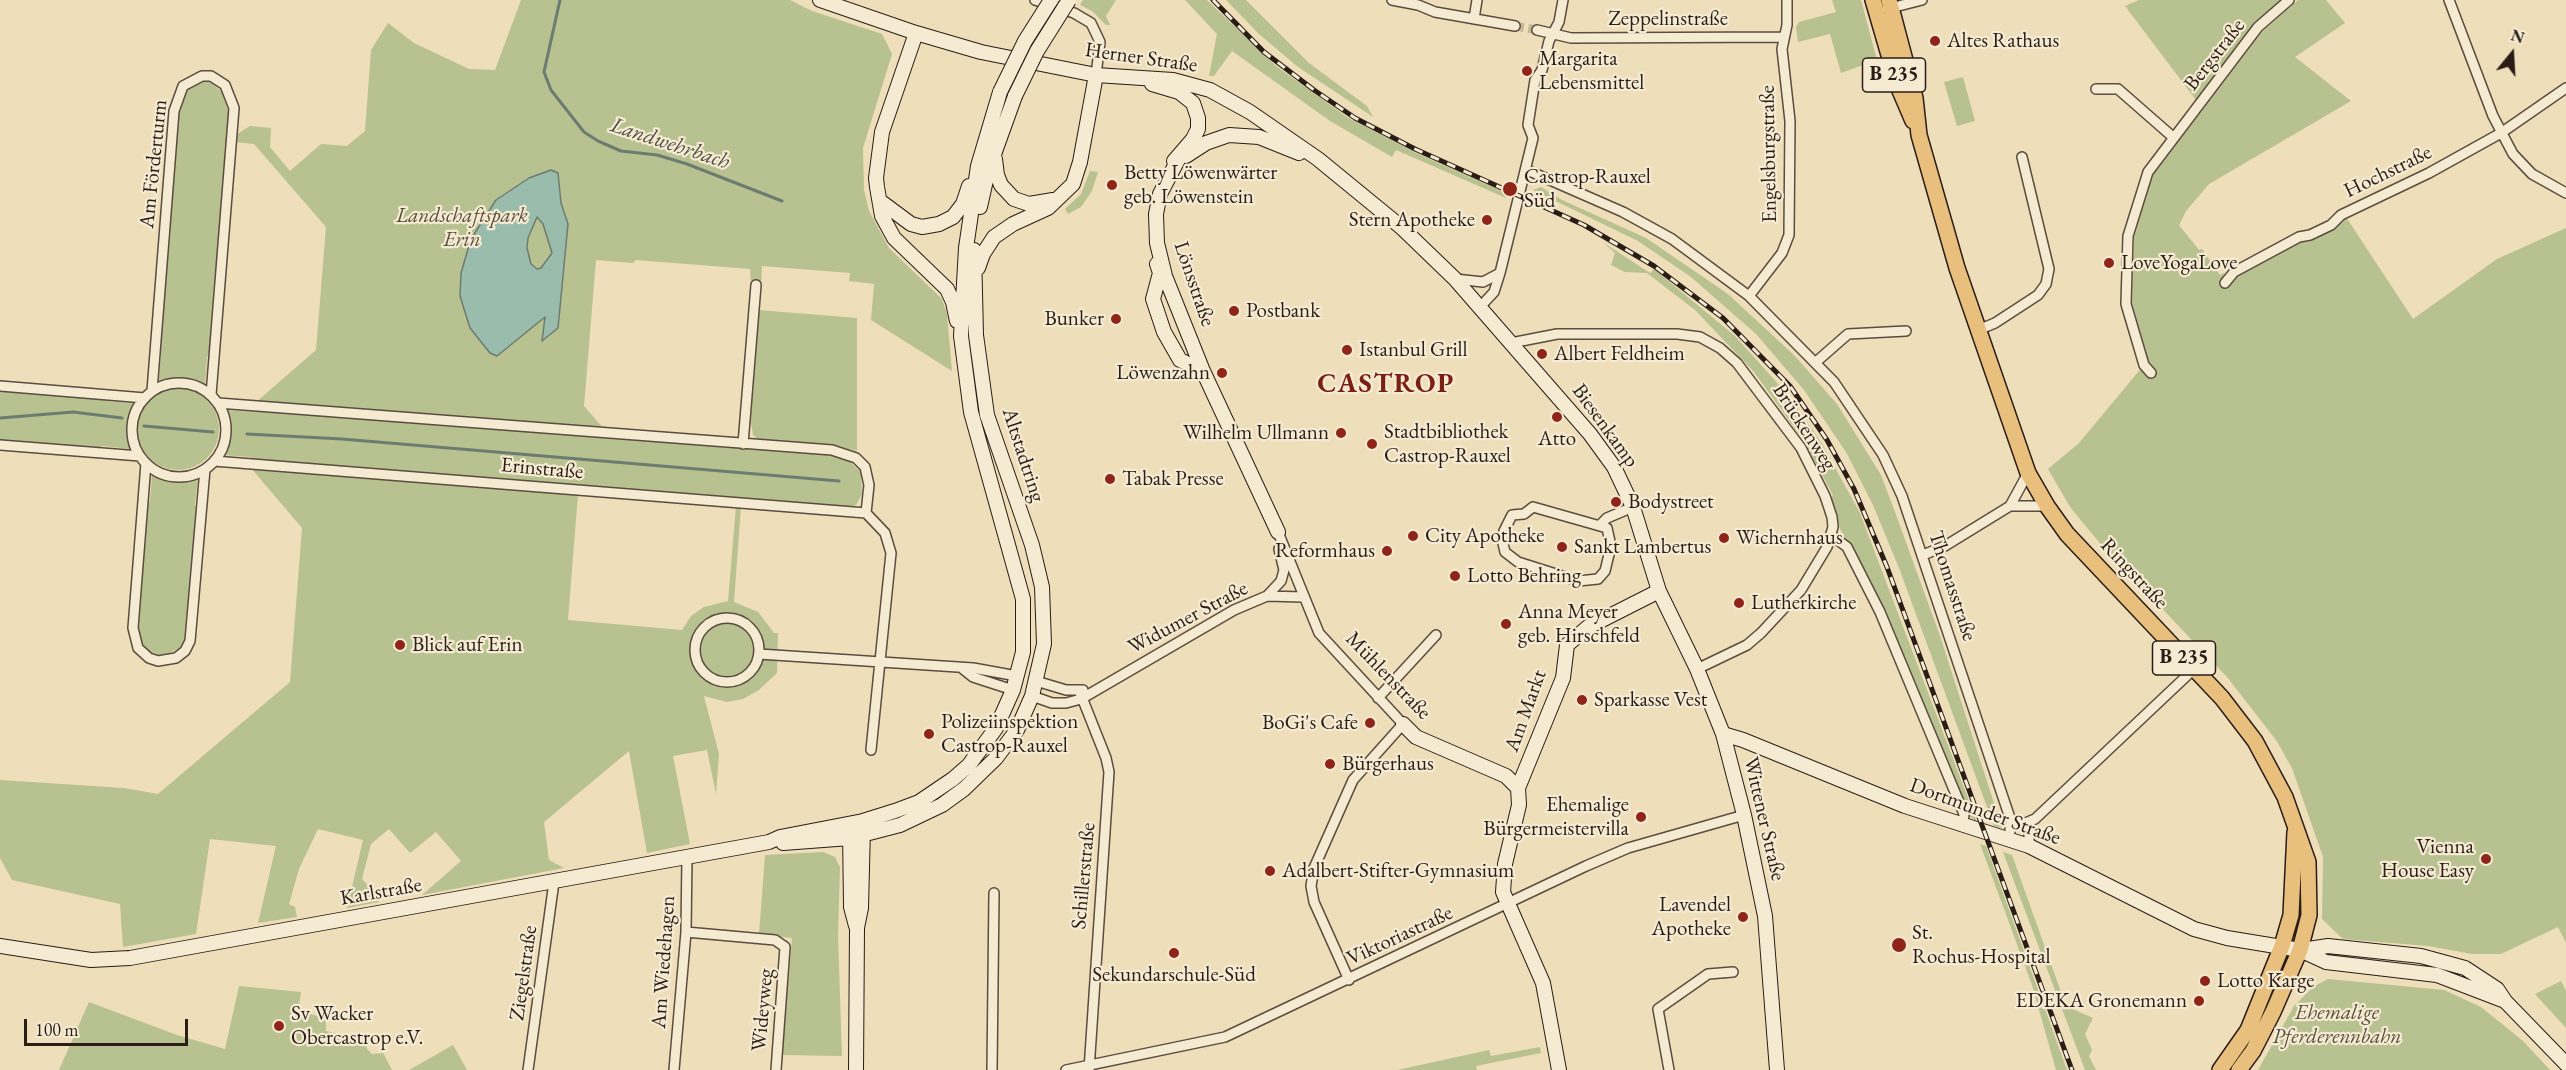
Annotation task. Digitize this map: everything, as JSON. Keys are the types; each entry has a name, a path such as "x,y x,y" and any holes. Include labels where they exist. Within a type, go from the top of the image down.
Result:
{"main road":[{"name":"Herner Straße","path":"820,0 916,33 981,52 1096,75 1173,80 1210,90 1250,112 1318,159 1416,240 1455,279"},
{"name":"Altstadtring","path":"857,829 919,801 969,765 996,728 1013,690 1023,652 1023,599 971,412 961,336 966,248 978,166 1000,92 1025,41 1051,0"},
{"name":"Altstadtring","path":"857,829 917,818 964,789 996,758 1017,730 1036,681 1045,630 1042,587 1032,545 987,415 976,335 974,251 980,204 1015,96 1037,51 1069,0"},
{"name":"Ringstraße","path":"1882,5 1898,86 1919,135 1957,268 2028,473 2047,506 2080,548 2194,669 2255,741 2274,772 2308,862 2310,889 2308,915 2300,950"},
{"path":"916,33 882,132 876,178 882,216 894,238 950,294 961,336"},
{"path":"975,276 983,254 994,237 1013,224 1048,208 1067,192 1076,177 1096,75"},
{"name":"Lönsstraße","path":"1137,79 1179,92 1193,103 1198,118 1198,129 1193,140 1165,179 1152,210 1152,243 1160,273 1153,299 1172,350 1186,364 1203,371"},
{"name":"Lönsstraße","path":"1278,532 1203,371 1166,276 1157,243 1156,214 1165,179 1187,154 1199,146 1230,135 1244,135 1281,145 1334,174"},
{"path":"995,153 997,176 1007,194 1029,204 1058,200"},
{"path":"880,201 911,224 922,226 939,224 953,217 963,204 978,166"},
{"name":"Biesenkamp","path":"1455,279 1590,434 1614,467 1633,507 1659,591"},
{"name":"Wittener Straße","path":"1659,591 1697,669 1723,734 1744,815 1765,916 1777,1070"},
{"name":"Am Markt","path":"1559,1070 1543,983 1507,905 1503,878 1519,804 1518,788 1563,678 1567,645 1588,627 1659,591"},
{"path":"1017,676 1036,681"},
{"path":"1013,690 1032,696"},
{"name":"Mühlenstraße","path":"1403,724 1416,737 1506,776 1518,788"},
{"name":"Dortmunder Straße","path":"1723,734 1743,740 1837,780 1963,826 2029,846 2194,929 2227,938 2300,950 2328,946 2441,960 2478,974 2497,989 2505,1001 2566,1064"},
{"name":"Ringstraße","path":"2282,946 2291,915 2296,826"},
{"path":"856,1070 856,928 850,907 857,829"},
{"name":"Karlstraße","path":"0,946 78,958 117,960 769,842 820,842 857,829"},
{"name":"B 235","path":"2220,1070 2248,1030 2282,946"},
{"name":"B 235","path":"2239,1070 2253,1051 2268,1022 2300,950"}],"street":[{"path":"1035,0 1074,13 1091,23 1099,34 1100,42 1096,75"},
{"path":"1392,0 1515,26"},
{"path":"1474,19 1477,0"},
{"path":"1480,308 1494,292 1500,273 1533,138 1528,125 1535,80 1542,70 1547,47 1554,34 1563,0"},
{"name":"Engelsburgstraße","path":"1749,296 1782,253 1789,235 1790,121 1782,49 1787,26 1787,0"},
{"path":"1882,5 1922,0"},
{"name":"Bergstraße","path":"2151,373 2144,365 2126,304 2128,236 2148,172 2258,27 2289,0"},
{"path":"2449,0 2501,133 2513,154 2532,174 2566,193"},
{"name":"Zeppelinstraße","path":"1537,30 1570,38 1783,37"},
{"name":"Am Förderturm","path":"149,394 174,111 183,86 202,76 211,76 225,85 234,108 211,395"},
{"name":"Hochstraße","path":"2225,283 2234,272 2299,237 2310,236 2331,225 2341,215 2429,173 2501,133 2566,88"},
{"path":"2096,89 2118,89 2174,138"},
{"path":"1978,330 1995,323 2038,294 2046,284 2049,269 2022,157"},
{"name":"Thomasstraße","path":"1527,170 1623,212 1662,234 1749,296 1816,362 1840,390 1883,455 1902,496 2011,821 2009,839"},
{"path":"1455,279 1483,282 1500,273"},
{"path":"743,444 756,285"},
{"path":"1816,362 1848,334 1906,330"},
{"name":"Brückenweg","path":"1511,343 1557,334 1688,335 1711,342 1737,363 1801,448 1825,496 1832,517 1831,535"},
{"path":"0,445 143,459 165,474 186,476 205,469 214,461 226,437 225,419 218,403 211,395 193,385 183,383 162,386 149,394 136,411 132,428 143,459 133,628 138,648 149,658 158,661 176,658 185,651 190,641 205,469"},
{"path":"0,386 149,394"},
{"name":"Erinstraße","path":"214,461 866,513 868,475 865,466 856,458 832,450 218,403"},
{"path":"1923,555 1945,546 2010,506 2028,473"},
{"path":"2010,506 2047,506"},
{"path":"1533,507 1600,525 1607,528 1611,546 1605,571 1598,579 1578,581 1518,562 1505,552 1502,539 1512,515 1524,514 1533,507"},
{"path":"1600,525 1607,518 1633,507"},
{"path":"866,513 885,533 891,553 871,750"},
{"name":"Lönsstraße","path":"1267,596 1281,581 1284,570 1278,532"},
{"name":"Lönsstraße","path":"1278,532 1307,607"},
{"path":"1697,669 1747,645 1766,628 1801,590 1820,562 1831,535 1847,548 1880,612 1965,814 1963,826"},
{"name":"Widumer Straße","path":"1032,696 1052,703 1066,704 1080,695 1089,696 1094,690 1217,619 1267,596 1303,597"},
{"name":"Mühlenstraße","path":"1307,607 1319,633 1403,724"},
{"path":"730,618 752,629 759,644 759,654 750,673 732,682 721,682 704,671 699,664 695,648 704,629 712,622 730,618"},
{"path":"1378,698 1436,635"},
{"path":"759,654 1002,671 1017,676"},
{"path":"963,669 973,677 1013,690"},
{"path":"2029,846 2032,822 2194,669"},
{"path":"1036,681 1080,695"},
{"name":"Schillerstraße","path":"1080,695 1099,739 1109,772 1088,1068"},
{"path":"1349,980 1314,902 1311,886 1314,868 1353,780 1403,724"},
{"name":"Viktoriastraße","path":"1066,1070 1088,1068 1225,1037 1628,848 1744,815"},
{"path":"2011,821 2032,822"},
{"name":"Am Wiedehagen","path":"674,1070 686,932 687,856"},
{"name":"Ziegelstraße","path":"528,1070 554,882"},
{"path":"992,1070 994,893"},
{"name":"Wideyweg","path":"686,932 775,940 785,947 776,1070"},
{"path":"1669,1070 1658,1009 1708,974 1733,972"}],"green space":[{"name":"Landschaftspark Erin","path":"521,0 790,0 812,11 882,34 892,54 863,148 864,190 869,211 889,248 942,299 947,314 952,371 871,320 874,284 849,281 850,273 762,266 761,286 751,285 750,269 636,260 633,263 596,260 584,406 605,430 255,403 316,350 326,227 254,144 235,142 237,134 250,126 271,128 270,147 290,171 321,144 347,146 365,131 371,50 388,23 414,43 469,69 495,70"},
{"path":"1083,0 1116,0 1106,16 1110,25 1106,25 1092,11 1080,5"},
{"path":"1185,0 1207,0 1276,66 1347,117 1414,152 1506,193 1506,198 1396,150 1392,157 1330,121 1232,51 1214,76 1209,76 1217,34"},
{"path":"1226,0 1246,0 1309,63 1367,106 1373,117 1298,67 1259,34"},
{"path":"1832,0 1861,0 1877,60 1841,73 1830,34 1798,42 1796,27 1799,22 1836,12"},
{"path":"2139,0 2281,0 2254,23 2196,100 2125,6"},
{"path":"2298,0 2326,0 2345,23 2295,57 2351,101 2209,184 2186,211 2179,225 2199,250 2202,249 2220,275 2224,273 2225,280 2303,240 2308,242 2336,227 2346,217 2413,319 2497,259 2566,228 2566,943 2558,927 2501,954 2472,954 2428,946 2343,939 2322,919 2323,857 2292,768 2276,740 2227,677 2098,541 2070,507 2048,469 2079,443 2148,360 2132,303 2134,237 2153,175 2263,31"},
{"path":"1963,77 1975,121 1957,126 1944,82"},
{"path":"208,81 223,92 230,119 211,352 207,357 205,385 182,378 159,381 161,354 158,349 176,117 186,91 197,82"},
{"path":"1090,171 1098,172 1092,191 1081,207 1068,214 1065,209 1081,194"},
{"path":"1541,187 1562,200 1646,238 1728,294 1795,356 1837,404 1881,475 1940,636 2002,828 1994,826 1899,568 1873,505 1846,452 1804,390 1756,334 1691,277 1638,241 1533,190"},
{"path":"1604,243 1650,273 1654,269 1735,336 1789,396 1821,442 1860,513 1977,822 1969,816 1917,691 1836,520 1829,502 1833,495 1803,440 1754,372 1695,310 1647,273 1625,272 1611,265 1615,253"},
{"path":"758,310 857,318 857,451 832,445 760,441 753,435 750,418"},
{"path":"178,388 194,391 207,400 216,413 219,429 216,445 207,458 194,467 178,470 162,467 149,458 140,445 137,429 140,413 149,400 162,391"},
{"path":"0,389 102,397 106,401 134,403 127,427 131,449 102,446 97,450 0,442"},
{"path":"260,409 834,454 846,458 861,472 862,494 856,505 849,508 256,462 250,457 223,455 230,433 226,410 255,412"},
{"path":"251,468 578,494 568,620 682,630 691,616 704,607 728,601 736,506 741,506 734,602 758,612 774,633 778,633 777,673 759,690 743,699 727,702 704,696 719,754 716,794 707,750 673,756 690,844 647,853 629,751 544,822 549,860 564,868 422,895 461,861 436,832 410,853 389,829 371,844 362,879 378,896 379,902 347,908 363,840 318,829 299,869 289,904 295,907 297,917 258,923 276,846 210,839 196,934 123,947 120,904 12,880 0,858 0,780 124,788 158,794 290,682 302,528"},
{"path":"152,474 176,481 198,477 195,505 199,510 188,632 180,648 164,656 148,651 140,640 137,627 146,506 150,501"},
{"path":"1980,844 1986,846 2067,1070 2056,1070 2032,985"},
{"path":"823,852 835,857 840,867 838,935 842,1056 782,1055 792,938 759,934 765,855"},
{"path":"2003,852 2012,855 2066,1006 2093,1018 2085,1034 2092,1050 2089,1056 2096,1070 2085,1070"},
{"name":"Ehemalige Pferderennbahn","path":"2328,979 2444,990 2481,1007 2523,1041 2550,1070 2258,1070 2294,1006 2313,987"},
{"path":"2561,981 2566,991 2566,1028 2535,994"},
{"path":"239,986 301,992 298,1011 326,1018 326,1031 365,1040 367,1049 372,1054 383,1053 392,1070 59,1070 89,1002 177,1035 225,1049"},
{"path":"453,1045 467,1070 409,1070"},
{"path":"1540,1047 1541,1053 1476,1066 1477,1070 1397,1070 1489,1050 1491,1056"}],"shaded area":[{"path":"551,170 558,173 561,203 568,224 558,328 542,341 545,317 497,356 490,353 470,328 460,296 461,273 471,239 496,200 529,178","holes":["537,217 543,224 552,253 541,268 537,269 531,264 527,248 528,238"]}],"waterway":[{"name":"Landwehrbach","path":"560,0 544,72 551,90 584,132 621,151 657,155 687,164 782,201"},
{"path":"0,418 73,412 122,418"},
{"path":"144,426 213,432"},
{"path":"247,434 342,439 839,481"}],"tunnel":[{"path":"1515,26 1537,30"}],"railway":[{"path":"1213,0 1264,52 1355,118 1415,149 1584,225 1654,266 1723,318 1790,386 1827,440 1854,489 1887,567 2072,1070"}],"place":[{"name":"Altes Rathaus","path":"1935,41"},
{"name":"Margarita Lebensmittel","path":"1527,71"},
{"name":"Betty Löwenwärter geb. Löwenstein","path":"1112,185"},
{"name":"Castrop-Rauxel Süd","path":"1510,189"},
{"name":"Stern Apotheke","path":"1487,220"},
{"name":"LoveYogaLove","path":"2109,263"},
{"name":"Postbank","path":"1234,311"},
{"name":"Bunker","path":"1116,319"},
{"name":"Istanbul Grill","path":"1347,350"},
{"name":"Albert Feldheim","path":"1542,354"},
{"name":"Löwenzahn","path":"1222,373"},
{"name":"Atto","path":"1557,417"},
{"name":"Wilhelm Ullmann","path":"1341,433"},
{"name":"Stadtbibliothek Castrop-Rauxel","path":"1372,444"},
{"name":"Tabak Presse","path":"1110,479"},
{"name":"Bodystreet","path":"1616,502"},
{"name":"City Apotheke","path":"1413,536"},
{"name":"Wichernhaus","path":"1724,538"},
{"name":"Sankt Lambertus","path":"1562,547"},
{"name":"Reformhaus","path":"1387,551"},
{"name":"Lotto Behring","path":"1455,576"},
{"name":"Lutherkirche","path":"1739,603"},
{"name":"Anna Meyer geb. Hirschfeld","path":"1506,624"},
{"name":"Blick auf Erin","path":"400,645"},
{"name":"Sparkasse Vest","path":"1582,700"},
{"name":"BoGi's Cafe","path":"1370,723"},
{"name":"Polizeiinspektion Castrop-Rauxel","path":"929,734"},
{"name":"Bürgerhaus","path":"1330,764"},
{"name":"Ehemalige Bürgermeistervilla","path":"1641,817"},
{"name":"Vienna House Easy","path":"2486,859"},
{"name":"Adalbert-Stifter-Gymnasium","path":"1270,871"},
{"name":"Lavendel Apotheke","path":"1743,917"},
{"name":"St. Rochus-Hospital","path":"1899,945"},
{"name":"Sekundarschule-Süd","path":"1174,953"},
{"name":"Lotto Karge","path":"2205,981"},
{"name":"EDEKA Gronemann","path":"2199,1001"},
{"name":"Sv Wacker Obercastrop e.V.","path":"279,1026"}],"district":[{"name":"CASTROP","path":"1386,385"}]}
